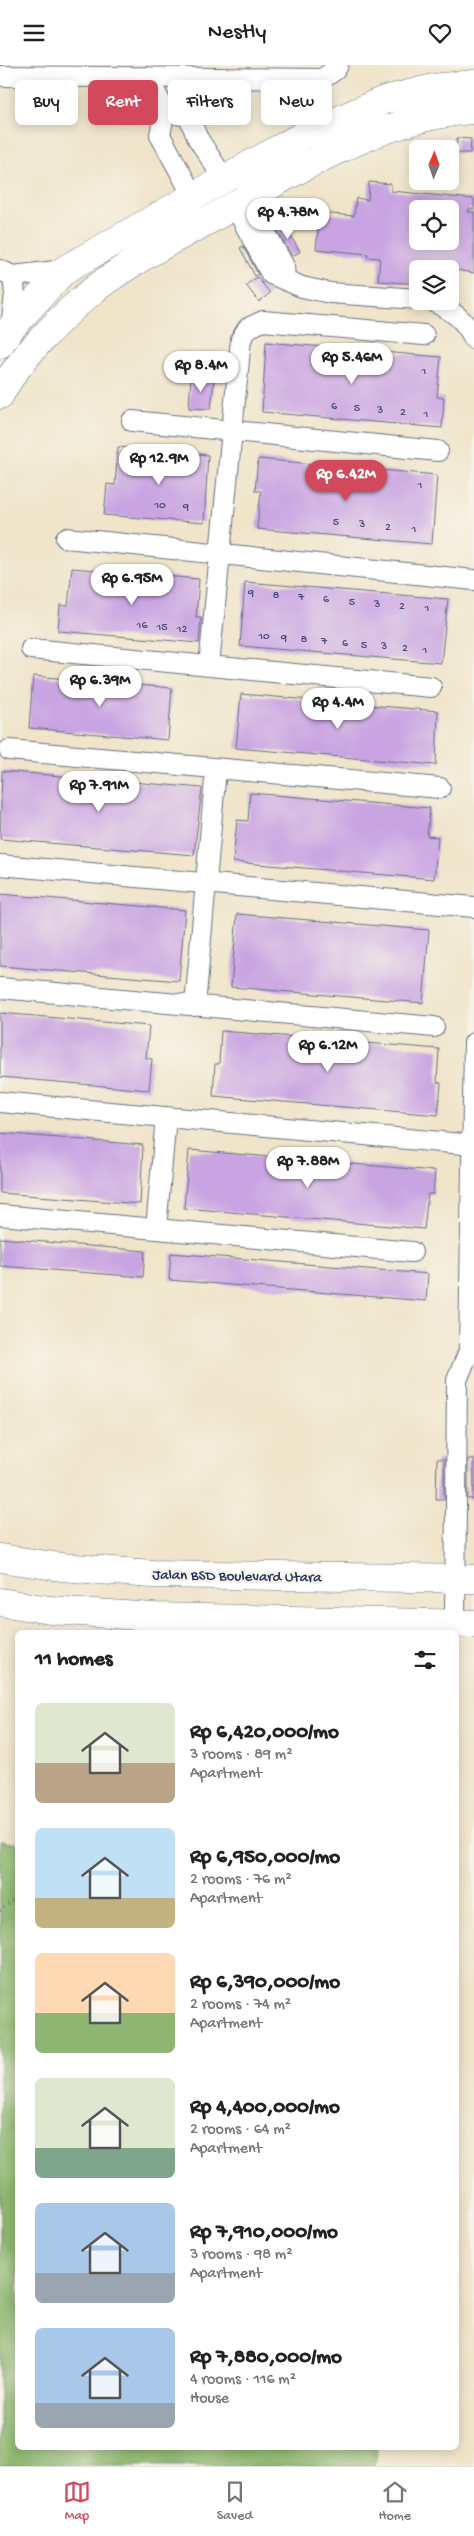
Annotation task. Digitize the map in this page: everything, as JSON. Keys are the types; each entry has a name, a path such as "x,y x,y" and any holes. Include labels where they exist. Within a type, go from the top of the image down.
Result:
{"street":[{"path":"0,76 322,79 335,70 338,65"},
{"path":"147,77 165,111 160,135 193,196"},
{"path":"6,336 64,270 302,136 384,100 433,88 474,83"},
{"path":"0,395 40,341 84,297 162,246 358,141 428,117 474,110"},
{"path":"165,111 190,117 197,137 224,179"},
{"path":"241,203 284,266 285,279 302,287 330,293 409,298"},
{"path":"6,336 16,294 6,273 64,270"},
{"path":"449,310 468,326 474,339"},
{"path":"209,666 241,339 248,328 263,321 424,335"},
{"path":"132,421 438,451"},
{"path":"66,538 221,552 474,580"},
{"path":"31,649 431,687"},
{"path":"10,750 440,788"},
{"path":"195,1006 216,769"},
{"path":"0,865 474,907"},
{"path":"0,989 434,1027"},
{"path":"0,1602 50,1610 154,1617 464,1623 465,1428 457,1380 472,1357 474,1043"},
{"path":"0,1102 474,1145"},
{"path":"156,1229 166,1117"},
{"path":"0,1215 412,1252"},
{"name":"Jalan BSD Boulevard Utara","path":"0,1558 61,1567 152,1574 464,1579"}],"path":[{"path":"0,1911 15,1899"}],"green space":[{"path":"0,1841 15,1844 15,2450 377,2450 375,2466 0,2466"}],"building":[{"path":"457,138 471,139 470,153 459,153 459,140 457,140"},
{"path":"369,182 391,184 391,191 474,199 474,209 469,209 468,212 474,212 474,273 459,270 459,260 409,260 409,283 378,281 380,258 367,257 368,254 316,249 320,213 354,216 356,198 368,200"},
{"path":"284,224 300,252 292,256 276,228"},
{"path":"243,246 258,274 255,276 240,248"},
{"path":"257,277 270,293 259,302 246,285"},
{"path":"266,342 441,357 437,397 444,398 442,428 262,412"},
{"path":"191,377 214,379 211,409 189,408"},
{"path":"118,447 208,455 204,523 104,515 107,484 115,485"},
{"path":"258,459 437,475 432,544 257,529 261,491 255,491"},
{"path":"72,568 199,579 196,617 201,617 199,643 58,631 60,605 68,606"},
{"path":"245,582 448,599 441,663 240,646"},
{"path":"33,676 172,688 168,740 29,728"},
{"path":"241,694 438,711 436,765 236,748"},
{"path":"2,771 202,788 194,855 0,839"},
{"path":"250,793 430,808 427,836 438,837 434,879 233,862 237,820 248,821"},
{"path":"0,894 185,910 179,981 0,966"},
{"path":"237,914 429,930 423,1003 231,987"},
{"path":"0,1013 149,1026 146,1058 152,1059 149,1090 0,1077"},
{"path":"221,1031 439,1049 437,1082 441,1083 438,1115 213,1096 215,1064 219,1064"},
{"path":"0,1133 143,1145 140,1204 0,1193"},
{"path":"189,1150 435,1171 433,1194 428,1194 424,1229 184,1208"},
{"path":"0,1238 145,1251 143,1277 0,1266"},
{"path":"171,1253 428,1274 426,1301 169,1280"},
{"path":"437,1459 444,1459 444,1499 436,1499"},
{"path":"468,1459 474,1459 474,1499 468,1499"}]}
